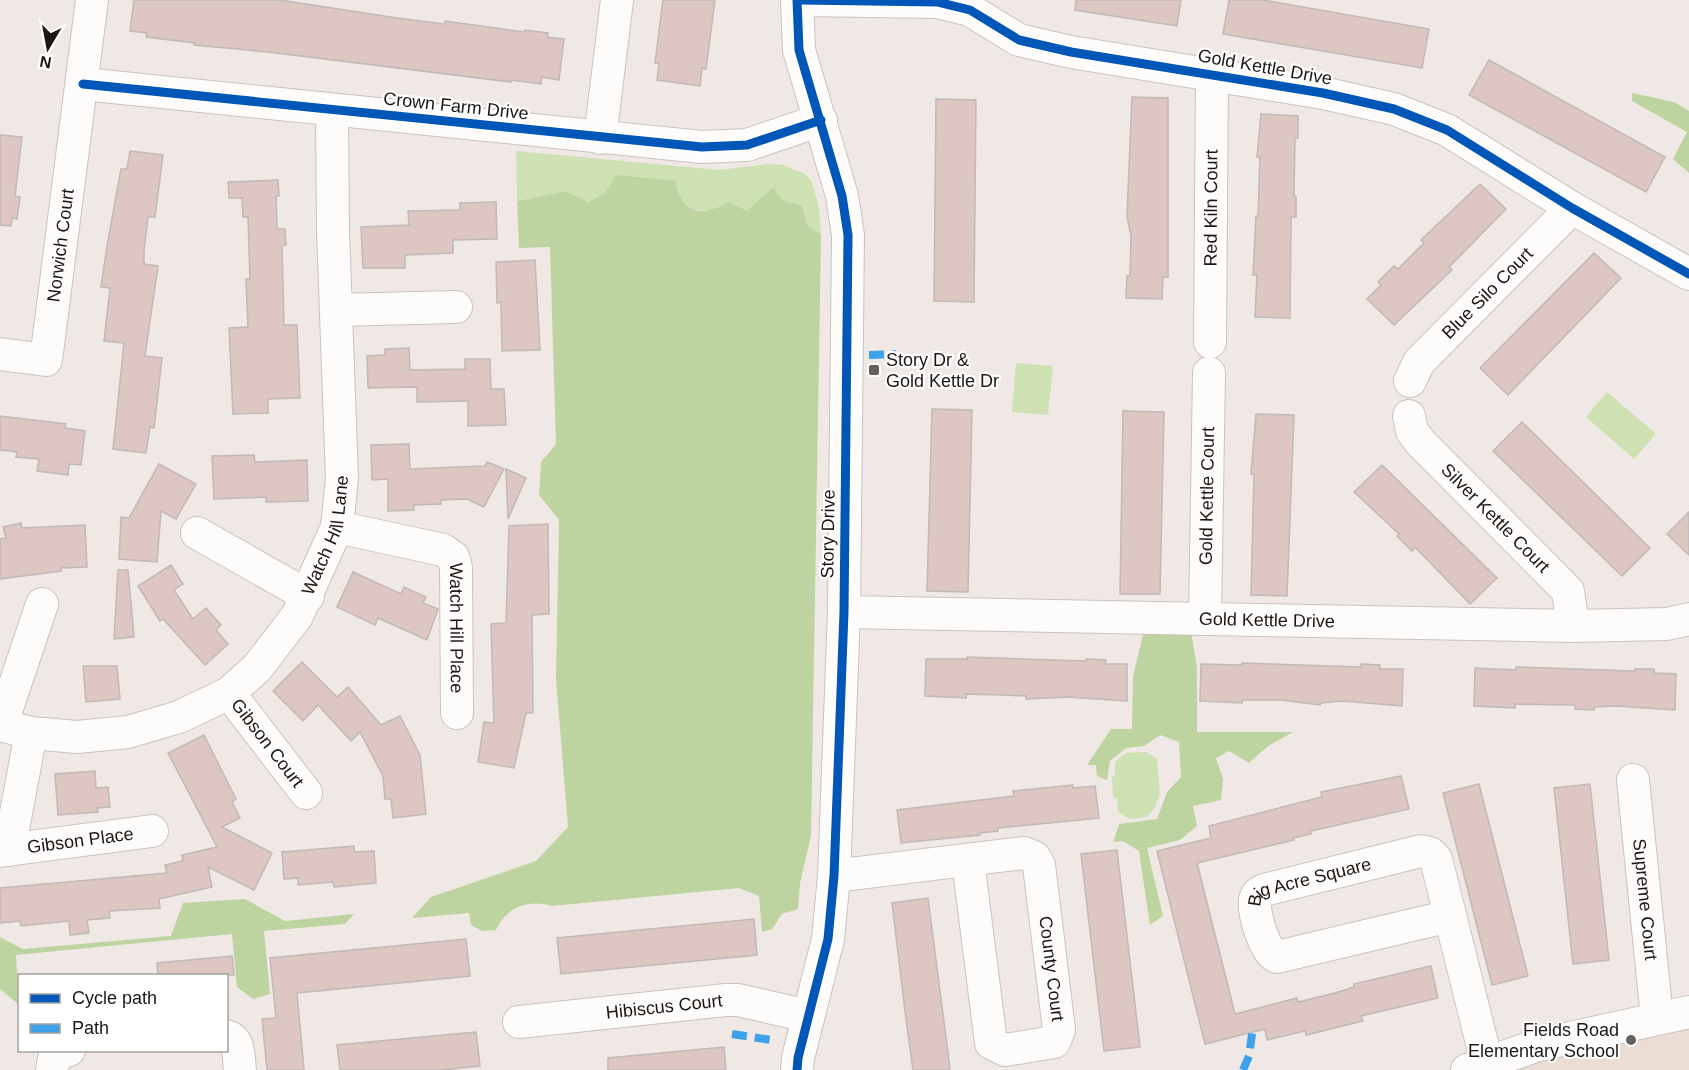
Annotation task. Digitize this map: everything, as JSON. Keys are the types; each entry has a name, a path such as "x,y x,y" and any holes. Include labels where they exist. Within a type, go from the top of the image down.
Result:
{"street":[{"path":"83,84 92,0"},
{"path":"600,138 616,0"},
{"name":"Gold Kettle Drive","path":"799,0 937,2 970,10 1019,40 1071,52 1323,93 1394,109 1447,130 1572,208 1689,274"},
{"name":"Story Drive","path":"797,1070 828,939 834,876 844,612 848,235 842,196 800,50 799,0"},
{"name":"Red Kiln Court","path":"1209,358 1212,75"},
{"name":"Crown Farm Drive","path":"83,84 702,147 732,147 761,141 821,120"},
{"name":"Norwich Court","path":"0,354 46,360 83,84"},
{"name":"Watch Hill Lane","path":"11,728 77,736 128,732 179,717 229,693 257,668 281,640 308,596 337,527 342,478 332,110"},
{"name":"Blue Silo Court","path":"1410,381 1419,362 1572,208"},
{"path":"336,310 456,307"},
{"name":"Gold Kettle Court","path":"1204,619 1209,358"},
{"name":"Silver Kettle Court","path":"1409,416 1412,430 1420,442 1568,591 1573,626"},
{"name":"Watch Hill Place","path":"337,527 443,550 453,557 456,567 457,713"},
{"path":"197,533 308,596"},
{"name":"Gibson Place","path":"42,604 11,728 5,851 152,831"},
{"name":"Gold Kettle Drive","path":"844,612 1573,626 1667,624 1689,620"},
{"name":"Gibson Court","path":"229,693 306,793"},
{"name":"Supreme Court","path":"1633,780 1657,1018"},
{"name":"Big Acre Square","path":"1450,916 1277,957 1272,956 1266,949 1255,904 1257,894 1264,890 1421,851 1430,853 1436,860 1450,916 1477,1066"},
{"name":"County Court","path":"834,876 1024,853 1034,856 1039,865 1059,1030 1057,1039 1049,1044 1005,1050 991,1043 968,861"},
{"name":"Hibiscus Court","path":"519,1022 726,1000 738,1000 808,1016"},
{"path":"1477,1066 1538,1045 1689,1012"},
{"path":"228,1036 232,1037 237,1044 240,1070"},
{"path":"52,1070 55,1055 63,1052"}],"shaded area":[{"name":"Fields Road Elementary School","path":"1689,1016 1689,1070 1477,1070"}],"green space":[{"path":"1632,93 1674,102 1689,111 1689,173 1673,159 1687,132 1632,101"},
{"path":"516,151 719,170 767,164 783,165 805,174 812,182 819,208 821,235 807,225 802,206 782,200 747,211 691,209 678,197 606,192 589,202 566,191 517,201"},
{"path":"616,175 675,181 682,200 694,210 702,211 729,202 747,211 773,187 782,200 802,206 807,225 821,235 811,836 800,883 798,909 782,914 772,929 762,932 759,896 739,888 552,906 527,904 512,910 500,922 496,930 482,931 471,925 469,913 412,918 431,897 536,861 568,827 556,679 559,520 539,495 541,462 556,444 550,247 519,248 517,201 566,191 589,202 606,192"},
{"path":"1016,363 1053,366 1048,415 1012,412"},
{"path":"1607,392 1656,434 1634,459 1586,417"},
{"path":"1144,631 1191,632 1197,667 1197,732 1293,732 1268,746 1249,763 1229,751 1216,758 1223,779 1221,800 1193,806 1197,826 1180,840 1147,848 1163,916 1150,925 1139,851 1123,841 1113,842 1119,824 1157,819 1167,792 1181,777 1179,742 1160,735 1144,746 1126,748 1110,761 1107,780 1097,776 1096,765 1087,765 1111,729 1132,729 1133,676"},
{"path":"1146,752 1157,759 1160,794 1154,809 1147,817 1130,819 1118,812 1117,799 1113,797 1112,777 1115,775 1115,762 1126,753"},
{"path":"245,899 285,921 354,914 345,924 264,931 270,994 253,999 237,987 232,934 16,955 18,1004 0,989 0,937 23,949 171,936 183,903"}],"building":[{"path":"134,0 280,0 445,24 445,21 548,33 547,37 564,39 559,80 542,77 541,84 511,80 511,82 194,45 195,43 146,37 147,33 130,31"},
{"path":"663,0 715,0 706,69 702,68 700,86 657,80 659,63 655,63"},
{"path":"1076,0 1181,0 1177,26 1075,10"},
{"path":"1229,0 1263,0 1429,29 1422,68 1223,34"},
{"path":"1489,60 1665,157 1646,192 1469,95"},
{"path":"1132,97 1168,98 1168,277 1163,277 1162,299 1126,298 1127,276 1130,276 1131,236 1127,216"},
{"path":"936,99 976,100 974,302 934,301"},
{"path":"1261,114 1298,116 1298,138 1295,138 1296,217 1291,217 1290,318 1255,317 1257,275 1253,275 1256,216 1258,216 1260,157 1257,157"},
{"path":"0,135 22,137 15,196 20,197 17,219 12,218 11,226 0,225"},
{"path":"130,151 163,155 155,217 148,217 144,251 144,264 158,266 145,356 162,358 154,428 150,427 146,453 113,449 124,343 104,341 110,288 101,287 121,169 127,169"},
{"path":"278,180 277,229 285,229 286,245 282,246 284,325 297,325 300,398 268,399 268,413 233,414 229,328 248,327 246,279 250,279 248,217 243,217 242,198 229,198 228,182"},
{"path":"1480,184 1506,209 1449,267 1452,270 1394,325 1367,299 1381,285 1378,282 1394,266 1398,269 1424,243 1421,240"},
{"path":"496,202 497,239 453,240 453,253 405,255 405,268 363,268 361,227 409,225 408,211 460,210 460,203"},
{"path":"1594,253 1621,278 1508,395 1480,368"},
{"path":"535,260 540,350 502,351 501,302 497,303 496,262"},
{"path":"409,348 410,370 465,369 465,359 490,359 491,389 504,389 506,425 468,426 468,401 417,402 417,387 368,388 367,356 385,355 385,349"},
{"path":"932,409 972,410 968,592 927,591"},
{"path":"1123,411 1164,412 1160,594 1120,594"},
{"path":"1256,414 1294,415 1287,596 1251,595 1254,474 1251,474"},
{"path":"0,416 66,424 65,428 85,431 81,465 69,464 68,475 37,471 39,459 16,457 17,452 0,450"},
{"path":"1522,422 1650,548 1622,576 1493,451"},
{"path":"409,444 410,469 485,466 487,462 504,469 484,507 467,499 441,500 441,504 414,505 414,510 388,511 388,479 372,480 371,445"},
{"path":"254,455 255,462 307,460 308,501 266,502 266,497 214,499 212,456"},
{"path":"159,464 196,484 176,519 161,511 157,562 119,559 121,517 129,518"},
{"path":"1382,465 1497,578 1470,604 1415,547 1412,551 1397,536 1399,534 1354,492"},
{"path":"506,469 526,478 508,519"},
{"path":"1689,512 1689,555 1667,534"},
{"path":"21,523 22,528 85,525 87,567 61,568 61,571 0,579 0,539 6,538 3,527"},
{"path":"548,524 549,614 532,615 533,713 526,713 514,768 478,762 484,722 494,723 491,624 506,623 509,526"},
{"path":"171,565 183,584 174,590 193,619 206,608 221,625 216,630 228,644 205,665 163,619 160,621 138,586"},
{"path":"118,570 128,570 134,637 114,639"},
{"path":"353,572 401,594 404,587 426,597 423,603 438,609 427,640 378,618 375,625 337,607"},
{"path":"967,657 1086,661 1086,659 1106,660 1105,664 1127,664 1127,701 1067,697 1026,699 1026,696 966,694 966,698 925,696 926,659 967,659"},
{"path":"302,662 337,697 348,687 381,725 400,716 420,755 426,814 393,818 391,799 385,799 383,776 360,732 351,741 318,705 303,721 273,691"},
{"path":"1242,663 1361,667 1361,664 1380,665 1380,669 1403,669 1402,706 1342,701 1320,705 1281,700 1242,700 1242,703 1200,701 1201,664 1242,665"},
{"path":"83,666 117,666 120,699 86,702"},
{"path":"1516,667 1635,671 1635,669 1654,669 1654,673 1676,674 1675,710 1616,706 1594,707 1594,710 1575,709 1575,705 1515,704 1515,708 1474,706 1475,668 1516,670"},
{"path":"204,735 236,799 232,802 240,818 222,827 272,853 254,890 208,867 212,887 159,899 160,908 109,911 110,918 87,920 89,933 70,935 69,921 21,926 20,921 0,923 0,888 167,873 165,865 183,861 182,855 217,847 168,753"},
{"path":"95,771 96,788 108,787 110,807 97,808 98,812 58,815 55,774"},
{"path":"1401,776 1409,809 1311,831 1311,834 1293,838 1294,840 1197,863 1235,1014 1297,998 1298,1002 1335,993 1354,987 1354,984 1431,966 1438,998 1361,1016 1363,1021 1306,1035 1305,1031 1267,1040 1265,1029 1205,1044 1157,851 1211,838 1209,826 1322,797 1321,792"},
{"path":"1479,784 1528,976 1492,985 1443,793"},
{"path":"1590,784 1609,960 1573,964 1554,788"},
{"path":"1073,785 1073,788 1095,786 1099,818 998,828 998,831 980,833 980,835 901,843 897,810 1014,796 1013,791"},
{"path":"354,846 354,852 374,851 376,883 334,887 333,882 298,885 298,878 284,879 282,852"},
{"path":"1117,850 1140,1047 1104,1051 1081,854"},
{"path":"928,898 950,1070 913,1070 906,1019 892,903"},
{"path":"754,919 757,955 561,974 557,938"},
{"path":"466,939 470,976 297,993 304,1070 267,1070 262,1019 276,1018 270,958"},
{"path":"232,956 234,975 158,974 157,963"},
{"path":"476,1032 480,1066 441,1070 340,1070 337,1045"},
{"path":"724,1047 726,1070 608,1070 608,1058"}],"marked path":[{"path":"869,355 896,354"},
{"path":"1243,1070 1249,1056 1253,1027"},
{"path":"732,1034 771,1040"}],"cycle path":[{"path":"797,0 799,50 842,196 848,235 844,612 834,876 828,939 797,1070"},
{"path":"801,0 937,2 970,10 1019,40 1071,52 1323,93 1394,109 1447,130 1572,208 1689,274"},
{"path":"83,84 702,147 747,145 821,120"}],"place":[{"name":"Story Dr & Gold Kettle Dr","path":"874,370"},
{"name":"Fields Road Elementary School","path":"1631,1040"}]}
